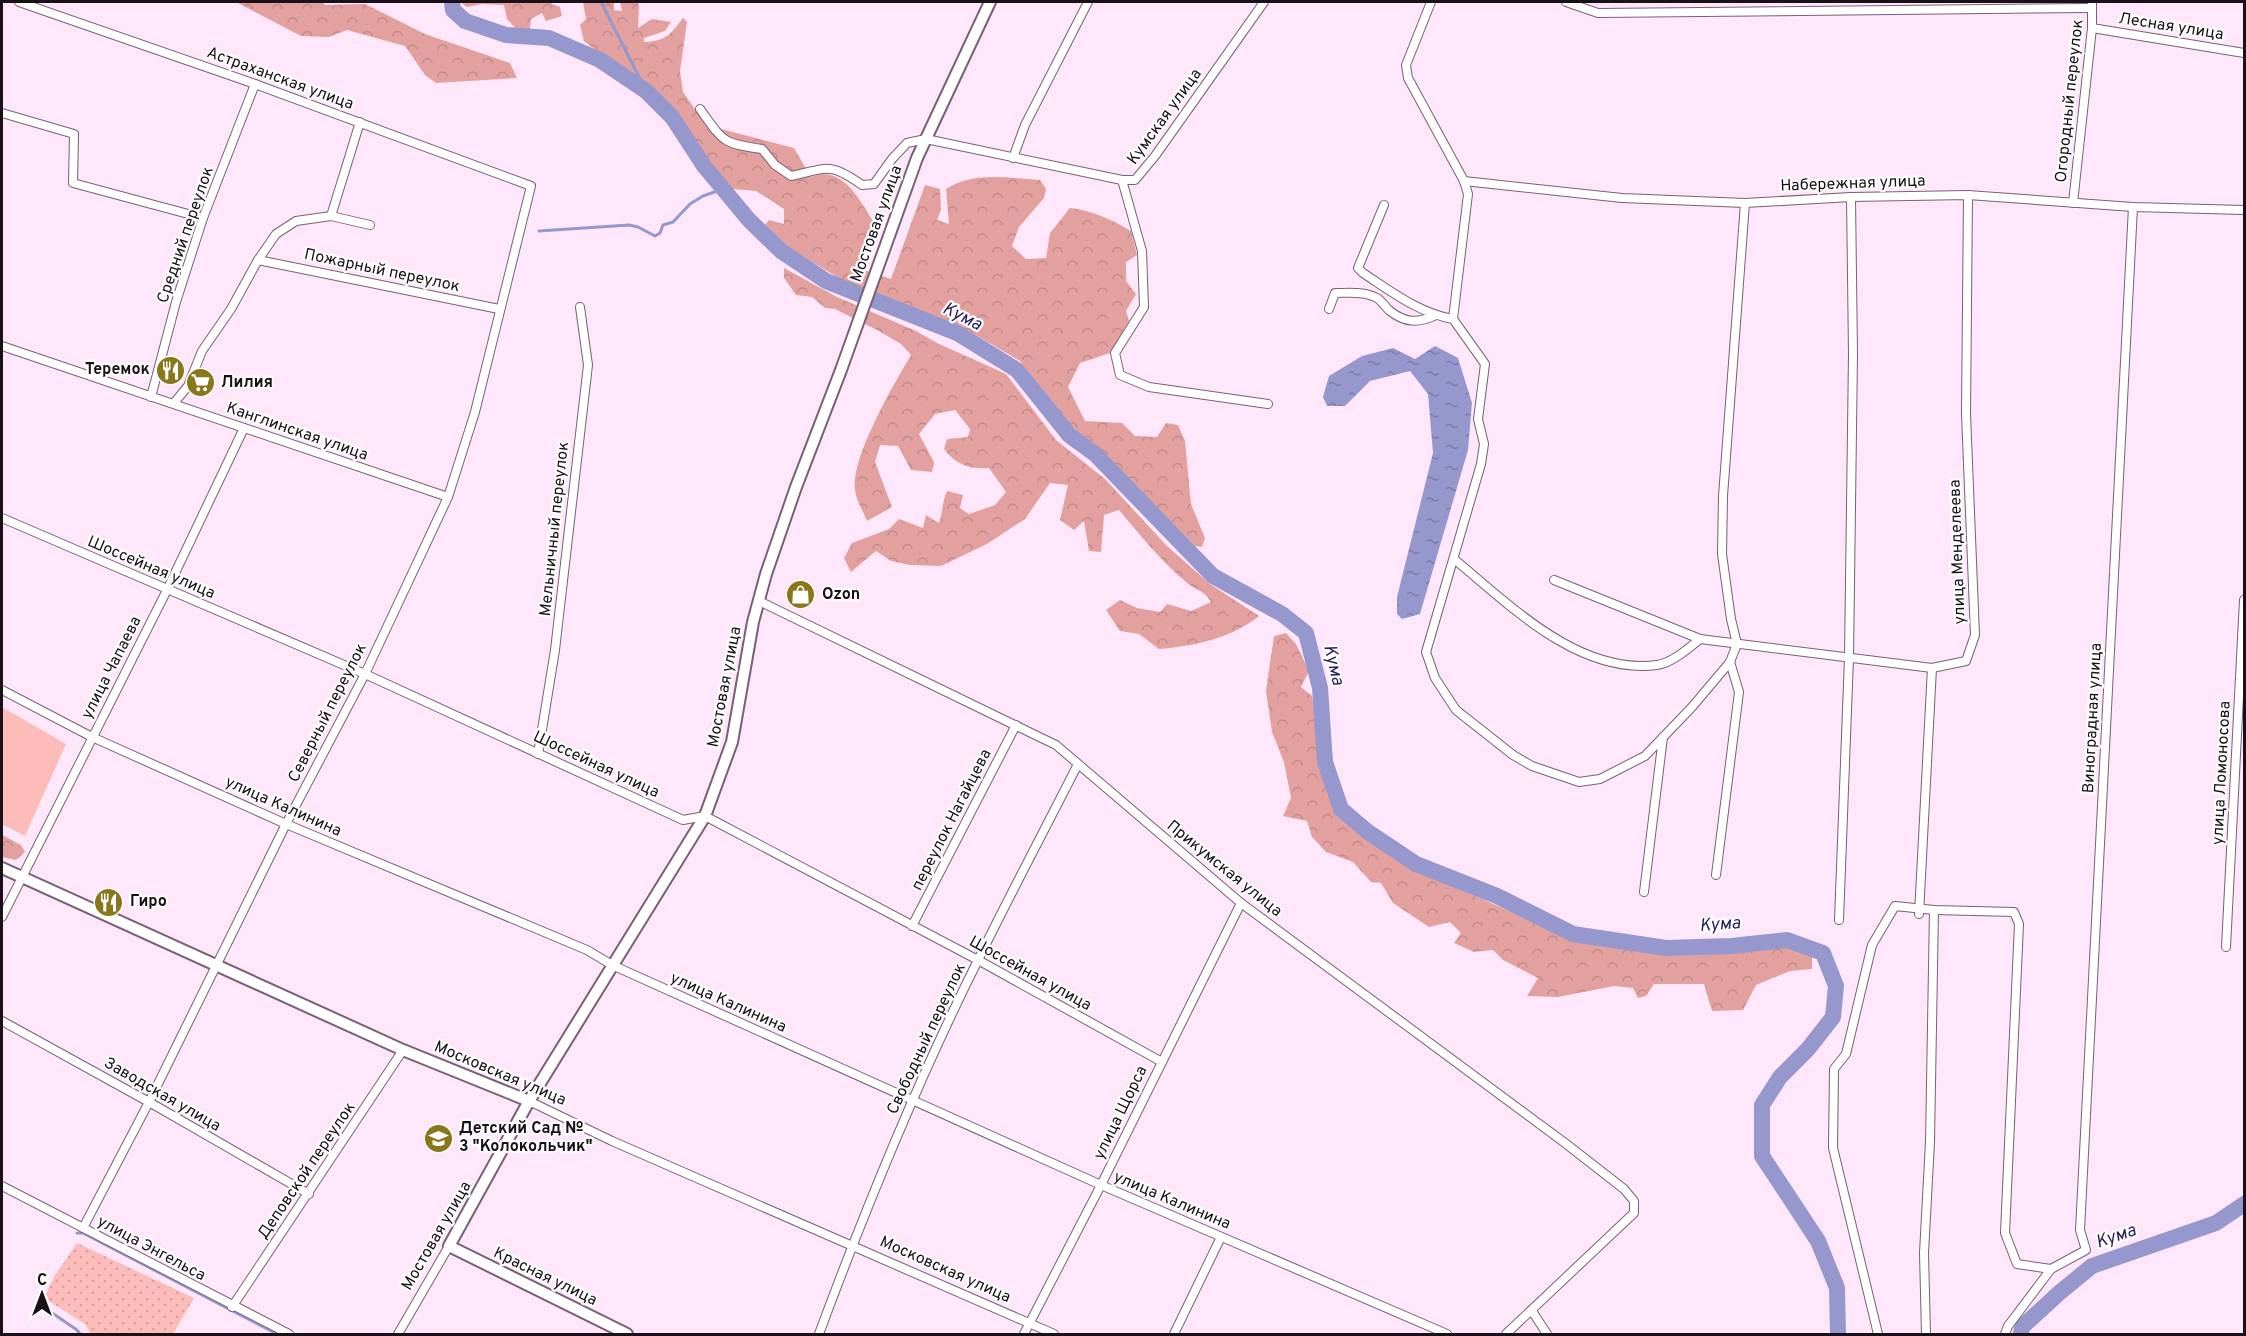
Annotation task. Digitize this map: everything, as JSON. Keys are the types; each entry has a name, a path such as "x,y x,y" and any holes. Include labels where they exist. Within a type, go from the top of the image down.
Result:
{"main road":[{"name":"Мостовая улица","path":"449,1246 529,1101 705,816 732,742 743,674 759,601 796,487 841,370 916,158 990,2"},
{"name":"Московская улица","path":"2,868 403,1050 529,1101"},
{"name":"Красная улица","path":"449,1246 627,1335"}],"street":[{"name":"Астраханская улица","path":"19,2 255,84 531,186"},
{"path":"1013,158 1025,125 1088,2"},
{"name":"Кумская улица","path":"1264,2 1136,180 1122,180 1142,251 1144,307 1115,353 1120,375 1149,387 1268,404"},
{"path":"1431,2 1406,65 1408,78 1464,181 1468,194 1453,319 1485,364 1486,371 1478,419 1484,444 1481,464 1426,652 1435,678 1456,710 1532,766 1579,782 1600,779 1645,756 1692,708 1730,662 1737,644 1731,619 1722,554 1723,496 1744,202"},
{"path":"1566,2 1598,13 2092,5"},
{"name":"Огородный переулок","path":"2073,202 2092,28 2092,5"},
{"name":"Лесная улица","path":"2092,28 2244,53"},
{"name":"Средний переулок","path":"151,397 176,302 203,218 255,84"},
{"path":"700,109 721,138 732,145 762,150 775,165 791,176 825,167 844,172 862,185 874,184 907,142 926,139 1122,180"},
{"path":"2,113 74,134 73,183 203,218"},
{"path":"331,216 360,122"},
{"name":"Набережная улица","path":"1464,181 1622,198 1744,202 1851,196 1968,195 2133,207 2244,210"},
{"name":"Северный переулок","path":"83,1228 149,1102 286,824 365,674 448,497 475,412 531,186"},
{"name":"улица Менделеева","path":"1932,668 1966,661 1975,635 1966,414 1968,195"},
{"path":"1839,920 1849,658 1853,354 1851,196"},
{"path":"1384,205 1358,268 1388,290 1434,315 1453,319"},
{"name":"Виноградная улица","path":"2051,1269 2086,1250 2080,1230 2133,207"},
{"path":"174,403 188,386 202,351 231,309 258,260 276,234 296,220 331,216 370,225"},
{"name":"Пожарный переулок","path":"258,260 499,309"},
{"path":"1329,309 1335,293 1364,294 1377,298 1391,312 1406,319 1420,322 1434,315"},
{"name":"Мельничный переулок","path":"538,754 555,650 588,365 580,307"},
{"name":"Канглинская улица","path":"2,346 448,497"},
{"name":"улица Чапаева","path":"2,917 167,590 244,429"},
{"name":"Шоссейная улица","path":"2,518 365,674 683,820 705,816 978,960 1162,1062"},
{"path":"1454,559 1538,628 1591,657 1616,664 1659,665 1700,639"},
{"path":"1554,580 1700,639 1932,668 1919,911"},
{"name":"улица Ломоносова","path":"2226,947 2244,600"},
{"name":"Прикумская улица","path":"759,601 1056,745 1241,903 1624,1189 1634,1201 1634,1213 1532,1311"},
{"path":"1716,875 1739,692 1730,662"},
{"name":"улица Калинина","path":"2,690 92,737 286,824 586,950 612,965 913,1101 1447,1335"},
{"name":"переулок Нагайцева","path":"912,926 1016,725"},
{"path":"1644,892 1663,737"},
{"name":"Свободный переулок","path":"819,1335 851,1245 913,1101 978,960 1078,764"},
{"name":"улица Щорса","path":"1024,1335 1241,903"},
{"path":"1878,1335 1833,1148 1834,1069 1846,1054 1872,945 1895,906 1919,911 2014,912 2019,924 2005,1233 2017,1264 2051,1269 2008,1326 2005,1335"},
{"path":"1926,1335 1924,1253 1930,1142 1934,910"},
{"name":"Заводская улица","path":"2,1021 309,1194"},
{"name":"Деповской переулок","path":"232,1307 403,1050"},
{"name":"Московская улица","path":"529,1101 612,1141 1054,1335"},
{"name":"улица Энгельса","path":"2,1186 289,1335"},
{"path":"1174,1335 1221,1237"},
{"name":"Мостовая улица","path":"398,1335 449,1246"},
{"path":"1506,1335 1532,1311 1547,1335"}],"shaded area":[{"path":"2,707 66,744 25,836 2,824"},
{"path":"77,1243 194,1298 173,1334 91,1334 85,1324 44,1298 54,1277"}],"green space":[{"path":"236,2 365,4 425,34 510,63 517,78 436,83 425,75 405,46 347,30 329,37 301,36"},
{"path":"460,2 552,2 560,7 562,16 546,21 542,13 531,19 530,29 518,31 507,19 504,5 482,4 467,7"},
{"path":"583,2 614,2 614,10 622,11 620,2 638,2 638,28 652,19 671,22 665,31 644,38 644,42 667,36 683,18 687,22 680,71 683,92 706,125 794,148 811,177 822,174 832,176 849,187 875,224 861,269 891,279 925,185 940,189 941,210 937,220 949,224 946,189 957,183 991,177 1040,180 1046,189 1044,198 1019,227 1012,246 1026,259 1046,258 1050,233 1070,208 1102,216 1131,231 1137,255 1126,262 1126,281 1136,294 1126,311 1129,321 1110,353 1080,363 1068,387 1085,421 1122,423 1135,436 1157,437 1166,423 1178,425 1185,441 1191,504 1205,538 1202,547 1195,546 1103,452 1075,431 1020,361 960,326 898,305 844,281 768,236 764,226 769,220 784,224 784,209 756,191 733,189 711,164 676,113 620,64 600,54 584,41 580,25 586,19"},
{"path":"784,268 837,297 916,331 1006,374 1056,440 1105,479 1167,546 1210,584 1259,616 1224,636 1172,648 1159,649 1139,634 1120,631 1106,610 1120,600 1137,608 1160,612 1167,604 1191,611 1211,602 1151,548 1119,510 1104,515 1101,552 1089,551 1084,521 1074,530 1060,520 1068,485 1050,483 1025,519 987,544 941,566 910,565 891,561 876,551 851,572 844,558 852,543 889,529 899,519 923,528 926,515 939,523 947,491 963,495 960,508 969,514 995,505 1006,492 989,468 964,465 953,459 944,449 947,439 968,437 970,429 955,410 935,414 919,434 934,462 932,472 911,470 898,446 880,445 875,462 892,507 867,521 855,490 860,459 875,421 911,355 901,344 877,330 835,309 825,308 812,297 796,295 784,278"},
{"path":"1286,633 1296,644 1309,671 1301,687 1312,696 1318,765 1335,812 1366,839 1413,869 1574,939 1666,954 1786,945 1812,955 1812,969 1790,971 1756,985 1743,1010 1712,1011 1704,984 1654,984 1646,996 1638,998 1633,988 1614,986 1558,997 1527,996 1538,978 1503,960 1493,950 1474,952 1454,943 1461,933 1450,922 1429,927 1393,903 1381,883 1371,882 1353,862 1326,852 1312,837 1307,821 1283,816 1291,798 1284,762 1272,732 1266,691 1274,636"},
{"path":"2,835 21,845 25,852 16,860 2,857"}],"water":[{"path":"1435,346 1458,358 1472,403 1468,450 1420,614 1402,619 1397,614 1397,597 1433,453 1428,394 1410,371 1370,381 1345,406 1327,406 1323,397 1329,376 1362,356 1393,348 1415,359"}],"waterway":[{"name":"Кума","path":"452,2 453,10 465,21 506,35 549,38 600,60 646,91 672,117 704,166 749,220 781,251 826,281 957,333 1017,370 1069,435 1095,454 1213,576 1282,614 1306,633 1320,688 1325,762 1341,809 1368,832 1416,864 1497,896 1573,934 1666,948 1731,946 1787,940 1823,953 1836,986 1833,1017 1808,1049 1780,1077 1762,1105 1762,1156 1818,1241 1837,1288 1838,1334"},
{"path":"601,2 646,91"},
{"path":"539,231 629,225 655,236 660,233 663,225 673,222 690,204 703,196 723,189"},
{"name":"Кума","path":"2021,1334 2022,1327 2092,1266 2216,1223 2244,1204"},
{"path":"77,1233 83,1233 277,1334"},
{"path":"39,1298 39,1304 80,1334"}],"place":[{"name":"Теремок","path":"171,370"},
{"name":"Лилия","path":"200,383"},
{"name":"Ozon","path":"801,595"},
{"name":"Гиро","path":"109,902"},
{"name":"Детский Сад № 3 \"Колокольчик\"","path":"438,1138"}]}
